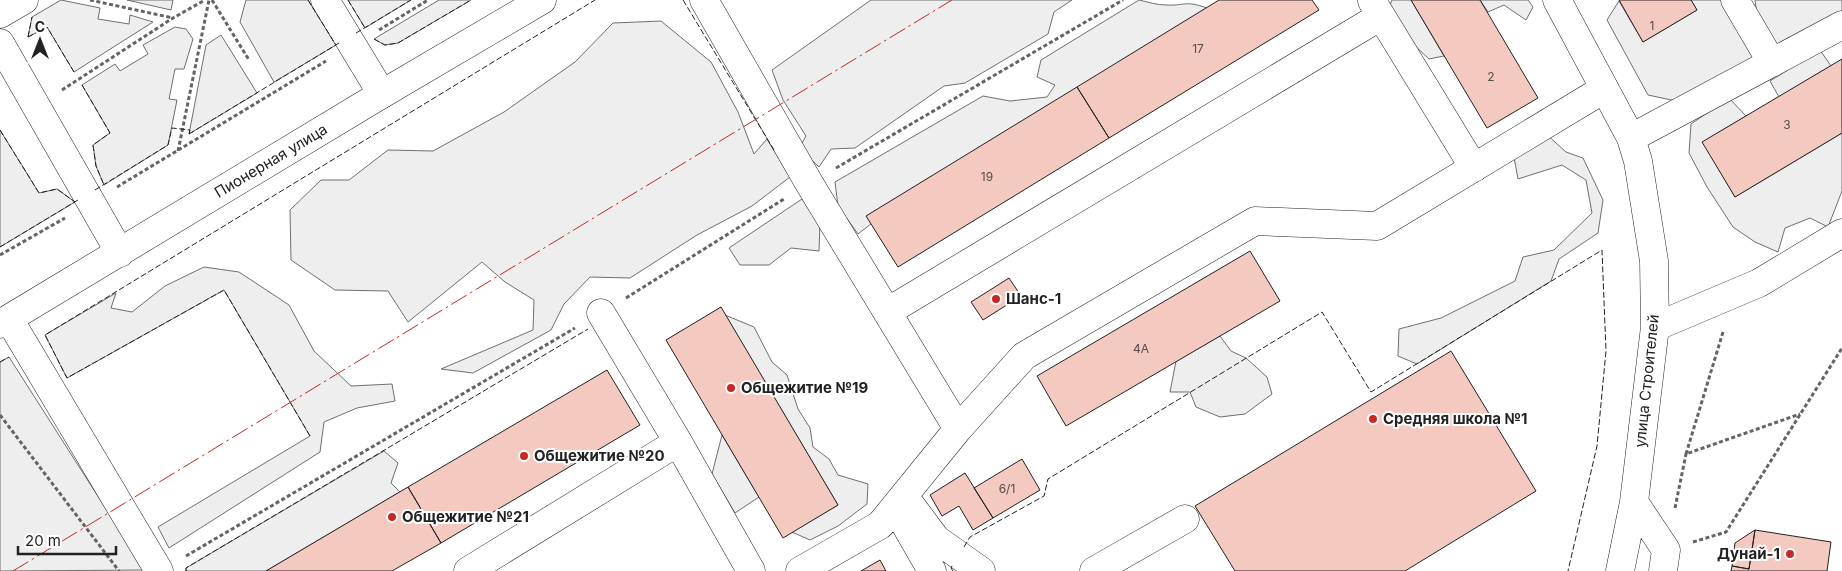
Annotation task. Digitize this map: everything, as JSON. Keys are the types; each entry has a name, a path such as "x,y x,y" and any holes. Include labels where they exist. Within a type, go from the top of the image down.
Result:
{"main road":[{"path":"0,14 24,0"},
{"path":"325,0 382,94"},
{"name":"Пионерная улица","path":"4,322 382,94 542,0"},
{"path":"704,0 809,184 958,429"},
{"name":"улица Строителей","path":"1557,0 1631,138 1638,161 1654,260 1655,327 1634,502 1620,571"},
{"path":"1735,0 1772,63"},
{"path":"887,312 1376,8 1474,168"},
{"path":"1631,138 1842,25"},
{"path":"0,43 120,253"},
{"path":"800,571 880,525 958,429 1024,356 1255,222 1378,226 1604,89"},
{"path":"1655,327 1759,283 1842,233"},
{"path":"601,313 678,442 751,571"},
{"path":"4,322 77,413 125,494 159,571"},
{"path":"468,571 678,442"},
{"path":"899,501 932,571"},
{"path":"899,501 936,539 980,571"},
{"path":"1634,502 1664,561"},
{"path":"1094,571 1186,520"}],"path":[{"path":"90,0 173,18"},
{"path":"36,106 173,18 205,0"},
{"path":"210,0 249,60"},
{"path":"178,151 210,0"},
{"path":"0,255 92,203 428,0"},
{"path":"186,556 601,313 809,184 1122,0"},
{"path":"1664,561 1686,454 1735,293"},
{"path":"1664,561 1726,532 1842,348"},
{"path":"1686,454 1800,414"},
{"path":"0,415 119,571"}],"shaded area":[{"path":"61,0 100,8 98,19 129,24 130,15 153,22 74,72 47,27 28,37 32,17"},
{"path":"127,0 173,0 171,10"},
{"path":"246,0 308,0 336,45 274,82 240,22"},
{"path":"348,0 411,0 365,28"},
{"path":"439,0 471,0 398,43 385,45 374,39"},
{"path":"871,0 1072,0 1054,12 1048,34 965,83 944,86 855,148 831,149 819,167 799,148 806,136 783,100 772,70"},
{"path":"1139,0 1163,5 1194,4 1207,8 858,234 838,206 835,182 983,96 1010,101 1047,97 1055,85 1037,77 1041,60"},
{"path":"1392,0 1411,0 1444,56 1429,59 1411,42 1390,5"},
{"path":"1480,0 1528,0 1533,7 1526,20 1504,5 1488,12"},
{"path":"1691,0 1723,0 1757,58 1676,101 1648,95 1607,20 1619,1 1643,42 1697,10"},
{"path":"1755,0 1842,0 1842,16 1776,49 1758,22"},
{"path":"661,21 711,62 738,112 754,154 767,139 790,177 752,206 697,235 630,278 590,277 564,304 551,330 473,373 441,369 533,330 534,300 505,282 482,262 408,322 388,291 335,290 291,260 290,210 321,180 349,180 388,150 433,151 504,112 575,62 613,23"},
{"path":"175,27 186,29 193,39 184,69 175,69 169,99 177,100 168,145 104,185 96,166 93,145 110,133 82,85 115,64 120,71 148,54 143,45"},
{"path":"221,35 257,93 189,134 206,45"},
{"path":"1820,50 1831,66 1779,97 1770,81"},
{"path":"1729,98 1746,116 1703,142 1735,197 1842,133 1842,191 1828,227 1810,218 1785,228 1778,252 1755,242 1733,227 1707,187 1689,153 1691,124"},
{"path":"0,130 39,193 57,189 75,202 0,247"},
{"path":"1545,133 1566,152 1583,158 1603,200 1598,233 1559,259 1551,281 1417,364 1398,356 1399,329 1441,318 1515,281 1523,257 1554,250 1592,213 1586,180 1562,165 1518,179 1514,157"},
{"path":"802,199 820,221 819,251 791,248 769,265 740,265 729,248"},
{"path":"204,267 239,272 289,305 314,351 351,386 392,384 395,401 357,408 324,422 320,452 169,548 158,527 310,436 224,290 67,378 45,335 116,293 111,308 132,312 165,286"},
{"path":"725,315 754,327 772,362 787,375 798,409 810,428 813,447 829,459 838,475 868,484 867,504 838,526 810,540 792,532 838,505"},
{"path":"1220,336 1231,351 1246,358 1267,377 1272,394 1245,414 1220,417 1196,407 1190,392 1170,392 1176,361"},
{"path":"9,357 145,570 0,571 0,362"},
{"path":"722,435 759,497 735,513 712,474"},
{"path":"384,451 398,463 391,483 400,492 266,571 186,571 186,568"}],"building":[{"path":"1219,0 1312,0 1319,10 1109,138 1077,87"},
{"path":"1411,0 1480,0 1538,98 1487,128"},
{"path":"1619,0 1691,0 1697,10 1643,42"},
{"path":"1842,59 1842,133 1735,197 1702,142"},
{"path":"1077,87 1109,138 898,267 866,216"},
{"path":"1250,251 1280,301 1066,426 1037,376"},
{"name":"Шанс-1","path":"1009,278 1021,296 983,320 971,302"},
{"name":"Общежитие №19","path":"721,307 838,505 783,538 666,340"},
{"path":"1451,351 1536,491 1405,571 1235,571 1195,506"},
{"name":"Общежитие №20","path":"607,370 640,425 441,543 408,487"},
{"path":"1022,459 1040,490 993,518 974,488"},
{"path":"965,473 993,518 973,530 959,506 942,516 930,495"},
{"name":"Общежитие №21","path":"408,487 441,543 392,571 266,571"},
{"name":"Дунай-1","path":"1755,530 1831,542 1827,571 1731,571 1732,566 1749,569"},
{"path":"1755,530 1749,569 1732,566 1735,543"},
{"path":"880,560 886,571 861,571"}],"fence":[{"path":"308,0 336,45"},
{"path":"348,0 365,28"},
{"path":"356,33 411,0"},
{"path":"374,39 385,45 398,43 471,0"},
{"path":"310,436 224,290 67,378 45,335 595,0"},
{"path":"683,0 774,150"},
{"path":"28,37 32,17"},
{"path":"28,37 47,27 74,72"},
{"path":"189,134 339,43"},
{"path":"82,85 110,133 93,145 96,166 104,185"},
{"path":"95,190 168,145 172,128 190,130 189,134"},
{"path":"0,130 39,193 57,189 75,202"},
{"path":"0,247 78,200"},
{"path":"964,547 970,537 1044,496 1048,479 1322,312 1371,392 1602,250 1606,351 1597,446 1568,571"},
{"path":"186,571 186,568 588,329"},
{"path":"0,362 9,357"},
{"path":"953,564 951,568 953,571"}],"power":[{"path":"13,571 952,0"}],"place":[{"name":"Шанс-1","path":"996,299"},
{"name":"Общежитие №19","path":"731,388"},
{"name":"Средняя школа №1","path":"1373,419"},
{"name":"Общежитие №20","path":"524,456"},
{"name":"Общежитие №21","path":"392,517"},
{"name":"Дунай-1","path":"1790,554"}]}
